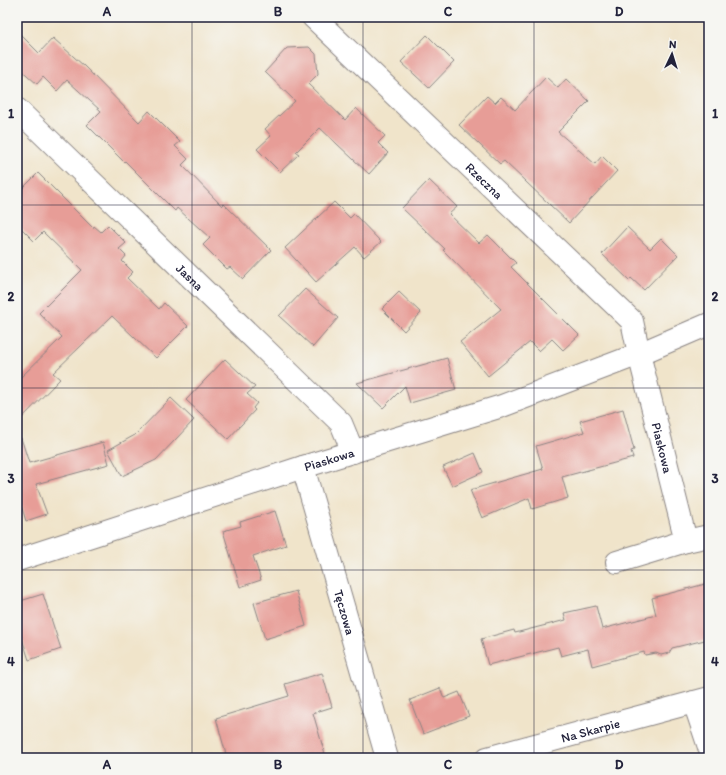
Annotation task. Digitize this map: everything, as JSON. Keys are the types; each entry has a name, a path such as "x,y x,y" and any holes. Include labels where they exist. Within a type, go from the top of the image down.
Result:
{"street":[{"name":"Rzeczna","path":"313,17 632,321 639,354"},
{"name":"Jasna","path":"17,109 341,423 353,452"},
{"name":"Piaskowa","path":"17,560 303,467 502,406 639,354 709,324"},
{"name":"Piaskowa","path":"639,354 686,541"},
{"name":"Tęczowa","path":"303,467 387,758"},
{"path":"617,562 686,541 709,536"},
{"name":"Na Skarpie","path":"487,758 701,700 709,747"}],"building":[{"path":"17,31 39,53 53,38 84,66 139,122 149,111 180,142 175,146 188,159 182,165 222,206 224,204 271,250 243,279 230,267 227,269 203,245 210,238 177,208 175,211 87,125 101,111 67,80 57,91 43,77 37,84 17,66"},
{"path":"427,35 454,62 429,88 401,62"},
{"path":"309,47 316,54 318,74 308,84 345,120 356,108 385,136 378,143 388,153 369,174 320,128 296,152 299,154 280,172 257,149 271,136 265,129 295,101 265,72 287,48"},
{"path":"546,77 558,88 566,79 589,101 558,132 595,164 602,156 617,171 569,223 504,161 500,164 459,125 487,96 495,103 501,97 515,110"},
{"path":"38,173 93,228 94,226 101,232 108,225 126,243 119,249 126,256 122,261 133,272 127,278 159,309 164,303 188,326 156,358 112,316 53,373 60,379 17,423 17,381 62,337 39,313 82,270 43,232 34,241 17,224 17,194"},
{"path":"429,180 457,207 449,214 479,243 488,235 516,263 511,267 579,335 563,350 552,339 539,351 530,342 488,376 460,342 501,309 443,250 445,249 402,208"},
{"path":"334,202 350,218 354,214 381,242 364,257 355,247 316,282 285,248"},
{"path":"627,227 650,249 661,238 678,255 644,290 631,278 629,280 602,254"},
{"path":"305,289 338,318 313,347 279,316"},
{"path":"399,292 421,313 404,331 382,309"},
{"path":"447,358 456,390 410,403 405,386 383,408 357,383"},
{"path":"225,359 255,387 247,394 257,403 253,408 255,410 228,439 186,400"},
{"path":"171,398 194,420 156,460 122,476 108,450 135,435"},
{"path":"623,409 634,450 631,451 633,458 562,477 568,498 532,509 529,498 482,518 470,490 543,469 536,446 584,432 580,421"},
{"path":"17,438 21,438 29,463 103,442 109,464 36,484 47,514 26,521 17,492"},
{"path":"475,453 483,472 452,486 443,467"},
{"path":"275,511 286,545 253,556 261,580 240,587 223,531 241,526 240,522"},
{"path":"709,583 709,639 672,648 669,653 661,655 656,653 645,655 644,652 592,666 588,649 561,656 558,647 488,665 481,639 514,630 515,633 566,620 564,613 596,606 602,629 656,615 652,598"},
{"path":"296,591 306,626 265,639 254,603"},
{"path":"43,594 61,649 29,660 17,623 17,602"},
{"path":"322,673 332,707 313,713 326,758 227,758 216,718 289,696 285,684"},
{"path":"440,688 444,698 459,692 469,716 423,734 410,700"}]}
